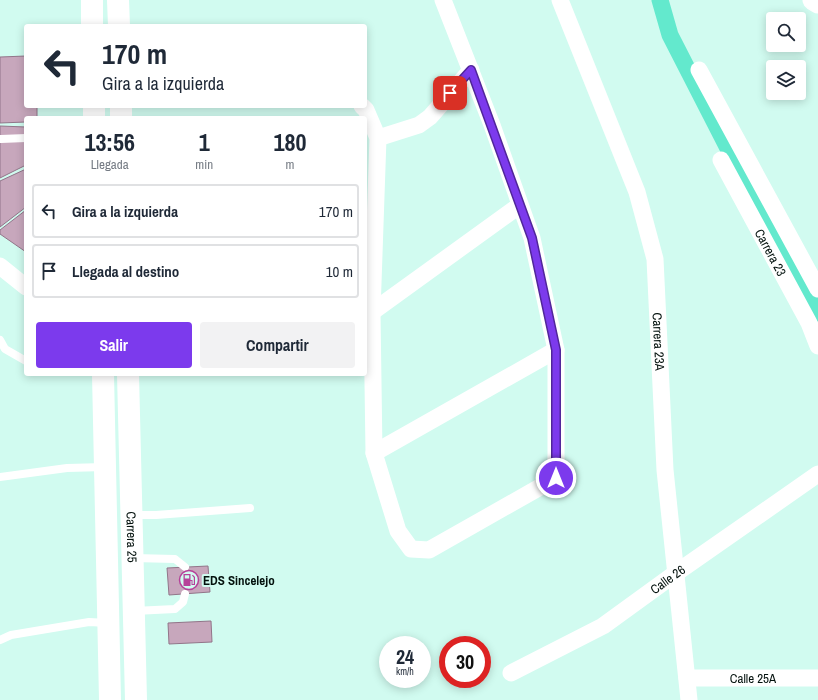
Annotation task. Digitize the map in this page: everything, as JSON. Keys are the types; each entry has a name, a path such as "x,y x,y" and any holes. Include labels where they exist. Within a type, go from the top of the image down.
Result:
{"main road":[{"path":"92,0 92,24"},
{"path":"118,0 119,24"},
{"name":"Carrera 25","path":"103,376 110,700"},
{"name":"Carrera 25","path":"128,376 136,700"}],"street":[{"path":"364,108 378,138 372,312 374,453 398,531 411,549 429,550 556,478 556,350 532,238 492,125 443,0"},
{"name":"Carrera 23A","path":"560,0 637,192 655,259 665,470 689,700"},
{"path":"814,0 818,3"},
{"path":"378,138 419,125 430,117 471,70"},
{"path":"699,70 818,289"},
{"name":"Carrera 23","path":"721,160 809,323 818,346"},
{"path":"372,312 520,205"},
{"path":"0,266 24,285"},
{"path":"374,453 556,350"},
{"name":"Calle 26","path":"511,673 603,626 818,474"},
{"name":"Calle 25A","path":"687,678 818,678"}],"lane":[{"path":"1,140 24,138"},
{"path":"0,340 5,349 24,360"},
{"path":"0,477 67,468 105,467"},
{"path":"132,514 156,515 250,508"},
{"path":"133,558 175,559 185,567"},
{"path":"134,611 175,609 183,602 185,594"},
{"path":"0,640 11,634 89,622 108,623"}],"building":[{"path":"24,56 24,108 37,108 37,116 24,116 24,122 0,123 0,57"},
{"path":"0,126 24,127 24,166 0,178"},
{"path":"24,170 24,209 0,227 0,181"},
{"path":"24,212 24,251 0,234 0,230"},
{"name":"EDS Sincelejo","path":"208,566 210,592 169,595 167,568"},
{"path":"211,621 212,642 169,644 168,623"}],"waterway":[{"path":"660,0 670,35 735,162 801,278 818,313"}],"place":[{"name":"EDS Sincelejo","path":"189,580"}],"route":[{"path":"450,93 471,70 532,238 556,350 556,478"}]}
